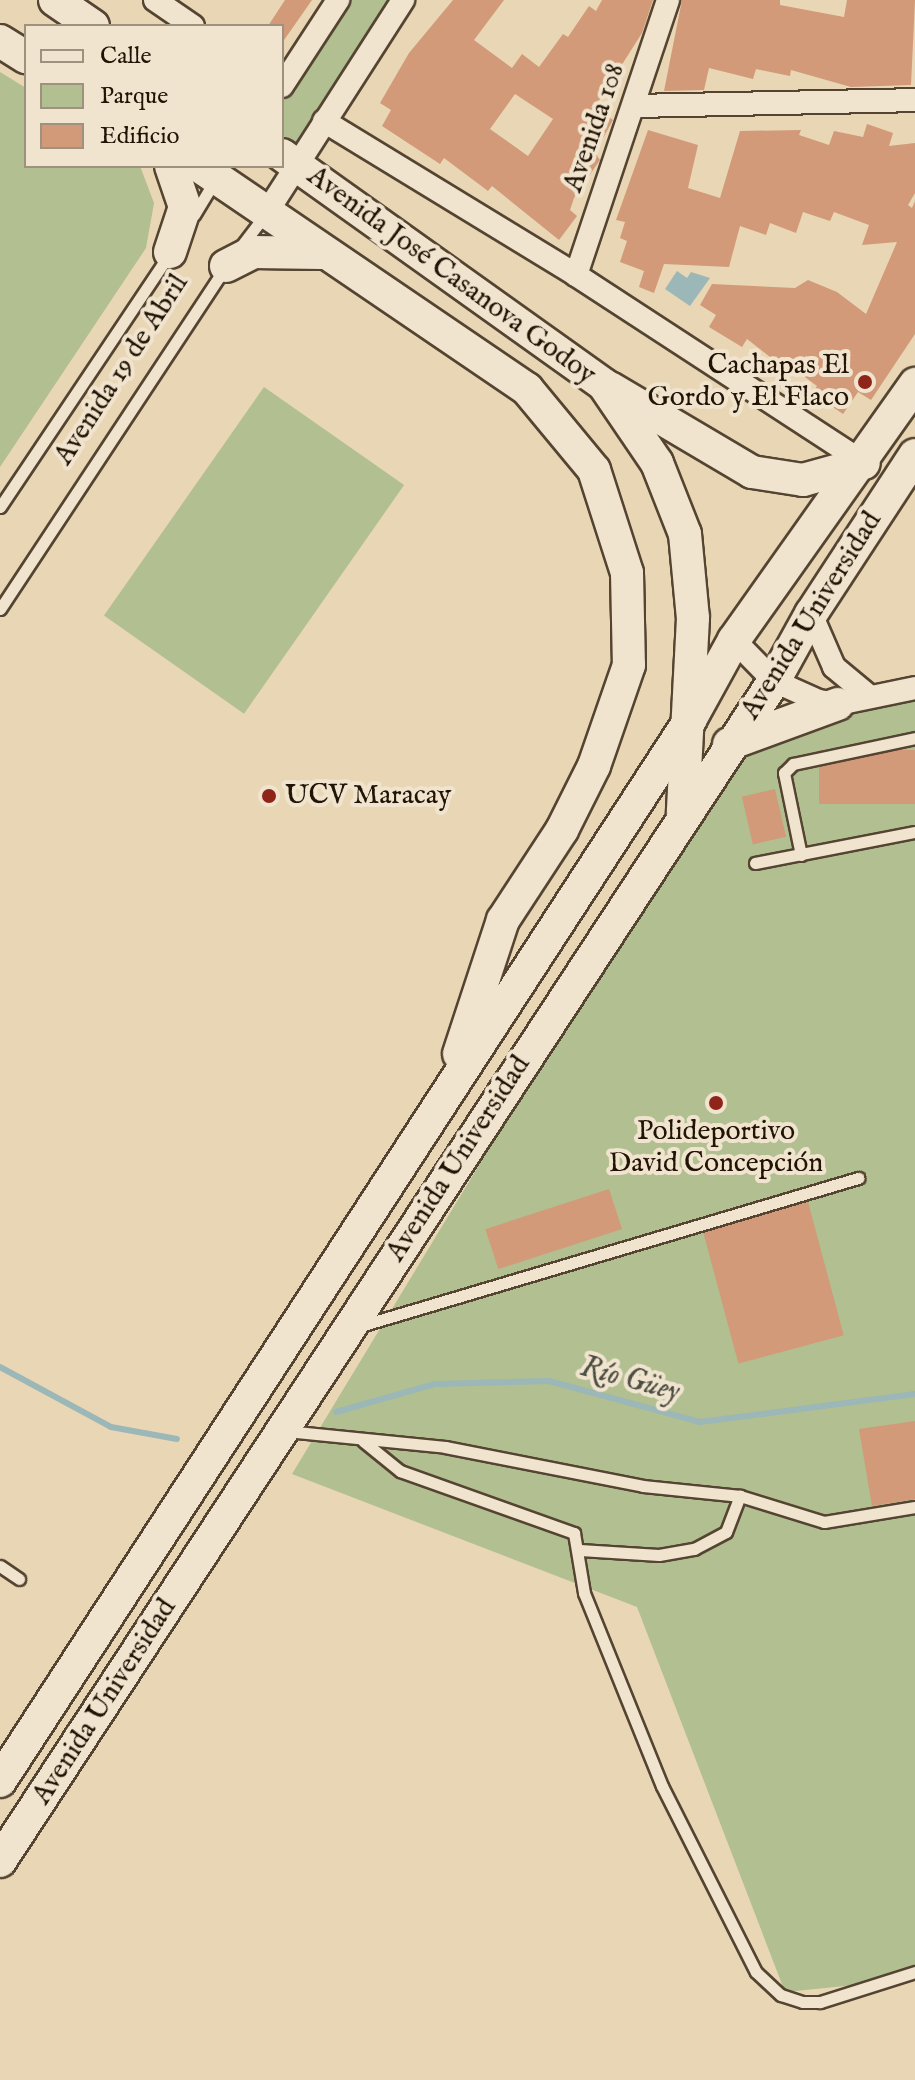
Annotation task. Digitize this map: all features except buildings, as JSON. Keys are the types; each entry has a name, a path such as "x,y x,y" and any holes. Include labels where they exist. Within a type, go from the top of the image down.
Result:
{"street":[{"path":"55,0 90,24"},
{"path":"155,0 190,24"},
{"path":"284,83 338,0"},
{"name":"Avenida 19 de Abril","path":"267,212 289,160 324,121 403,0"},
{"name":"Avenida 108","path":"576,275 668,0"},
{"path":"0,41 24,56"},
{"path":"634,106 915,100"},
{"path":"324,121 576,275 864,463"},
{"name":"Avenida José Casanova Godoy","path":"289,160 604,385 657,463 685,534 693,618 683,815"},
{"path":"170,252 185,207 172,168"},
{"name":"Avenida José Casanova Godoy","path":"214,170 322,253 527,389 594,470 627,573 629,665 599,752 562,830 503,920 452,1081"},
{"path":"226,266 253,252 322,253"},
{"name":"Avenida Universidad","path":"0,1781 452,1081 690,720 734,640 864,463 915,384"},
{"path":"604,385 752,472 803,480 864,463"},
{"name":"Avenida Universidad","path":"0,1861 729,744 774,681 811,614 915,455"},
{"path":"811,614 834,667 869,696"},
{"path":"734,640 774,681 838,704"},
{"path":"729,744 838,704 915,688"},
{"path":"93,1640 128,1667"}],"lane":[{"name":"Avenida 19 de Abril","path":"0,507 170,252 214,170"},
{"name":"Avenida 19 de Abril","path":"0,609 226,266 267,212"},
{"path":"801,855 784,789 784,773 793,764 915,738"},
{"path":"755,863 915,832"},
{"path":"348,1329 858,1178"},
{"path":"282,1431 445,1447 643,1486 740,1496 824,1522 915,1507"},
{"path":"363,1441 400,1471 574,1533 580,1550 584,1593 662,1786 756,1972 781,1995 803,2002 820,2002 915,1972"},
{"path":"580,1550 659,1555 694,1549 726,1532 740,1496"},
{"path":"0,1566 19,1579"}],"green space":[{"path":"348,0 396,0 294,154 284,147 284,95"},
{"path":"0,72 24,87 24,168 141,168 154,203 146,248 0,467"},
{"path":"264,387 404,485 244,714 104,616"},
{"name":"Polideportivo David Concepción","path":"915,698 915,1979 785,1992 637,1607 292,1474 742,731"}],"water":[{"path":"677,271 687,278 691,272 710,278 690,306 665,289"}],"waterway":[{"name":"Río Güey","path":"0,1367 111,1427 177,1439"},
{"name":"Río Güey","path":"336,1412 435,1384 549,1381 700,1422 915,1394"}],"place":[{"name":"Cachapas El Gordo y El Flaco","path":"865,382"},
{"name":"UCV Maracay","path":"269,796"},
{"name":"Polideportivo David Concepción","path":"716,1103"}]}
